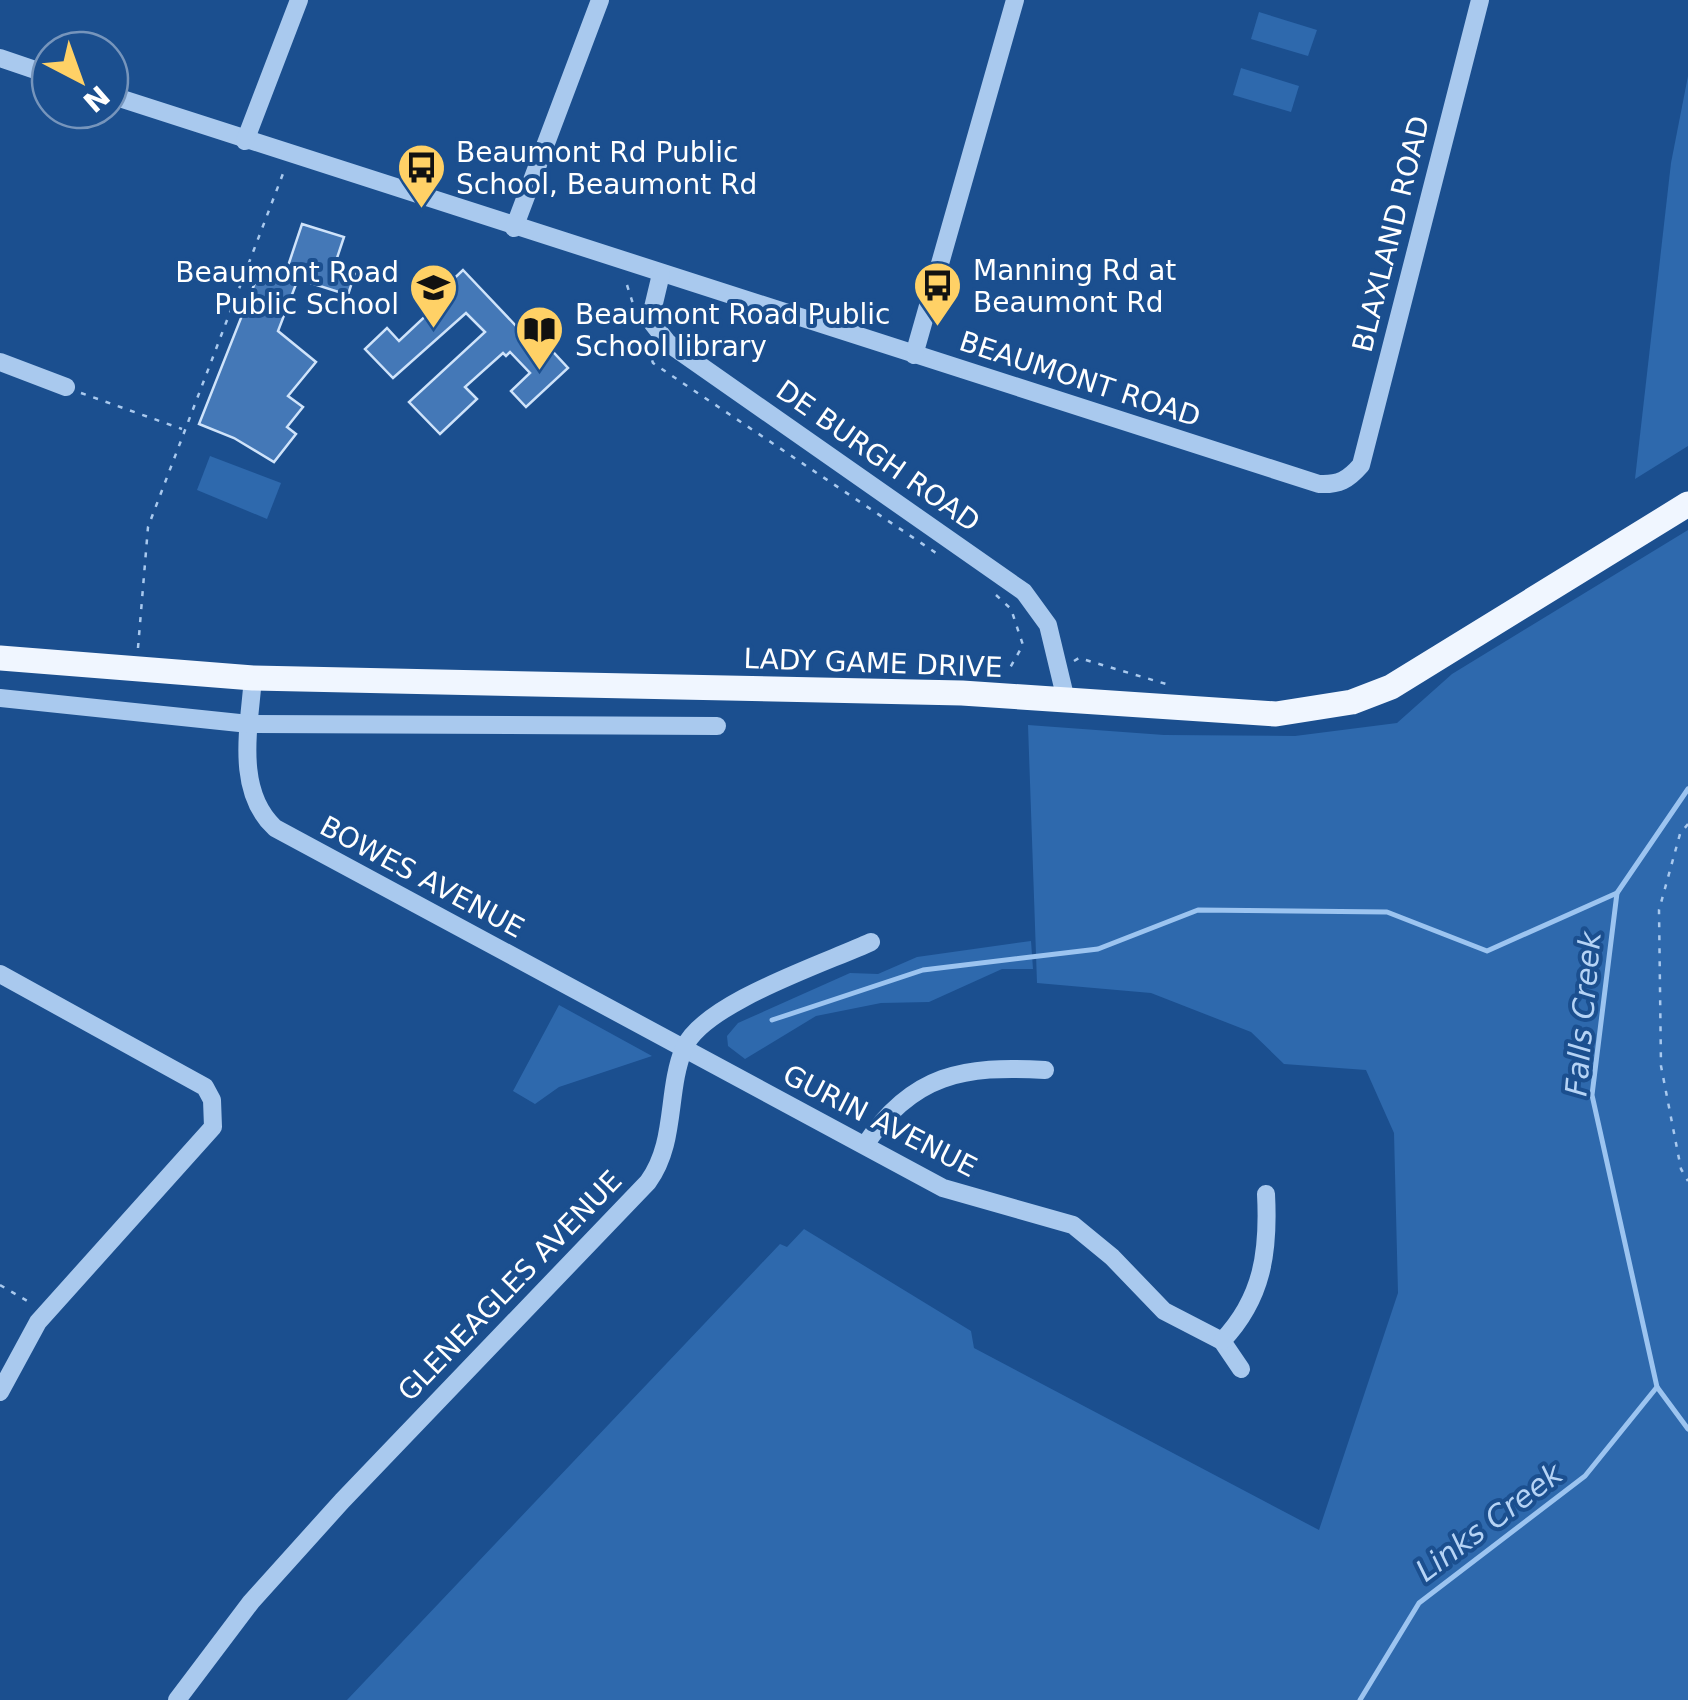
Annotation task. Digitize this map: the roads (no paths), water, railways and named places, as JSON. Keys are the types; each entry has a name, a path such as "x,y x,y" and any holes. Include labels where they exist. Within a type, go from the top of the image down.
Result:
{"main road":[{"name":"LADY GAME DRIVE","path":"0,658 253,678 962,693 1276,714 1352,702 1430,665 1688,504"}],"street":[{"path":"246,142 300,0"},
{"path":"514,228 600,0"},
{"path":"914,355 1015,0"},
{"name":"BLAXLAND ROAD","path":"1349,479 1361,465 1480,0"},
{"path":"0,58 30,68"},
{"name":"BEAUMONT ROAD","path":"130,103 1319,484 1349,479"},
{"name":"DE BURGH ROAD","path":"661,274 650,320 668,343 1024,592 1048,625 1066,700"},
{"path":"0,362 66,387"},
{"name":"BOWES AVENUE","path":"253,678 250,794 258,813 275,828 684,1049"},
{"path":"0,698 250,724 717,726"},
{"path":"684,1049 710,1018 871,942"},
{"path":"0,974 204,1087 212,1100 212,1127 46,1312 0,1392"},
{"name":"GURIN AVENUE","path":"684,1049 966,1198 1031,1210 1073,1226 1112,1257 1164,1311 1222,1341 1241,1369"},
{"name":"GLENEAGLES AVENUE","path":"177,1700 240,1616 342,1501 648,1182 664,1154 684,1049"},
{"path":"866,1145 896,1106 932,1082 974,1071 1045,1070"},
{"path":"1222,1341 1238,1324 1265,1270 1266,1194"}],"waterway":[{"name":"Falls Creek","path":"1688,789 1617,893 1592,1095 1657,1387 1688,1429"},
{"path":"772,1020 923,970 1098,949 1198,910 1387,912 1487,951 1617,893"},
{"name":"Links Creek","path":"1360,1700 1419,1603 1585,1476 1657,1387"}],"place":[{"name":"Beaumont Rd Public School, Beaumont Rd","path":"421,210"},
{"name":"Manning Rd at Beaumont Rd","path":"938,328"},
{"name":"Beaumont Road Public School","path":"434,330"},
{"name":"Beaumont Road Public School library","path":"540,372"}]}
